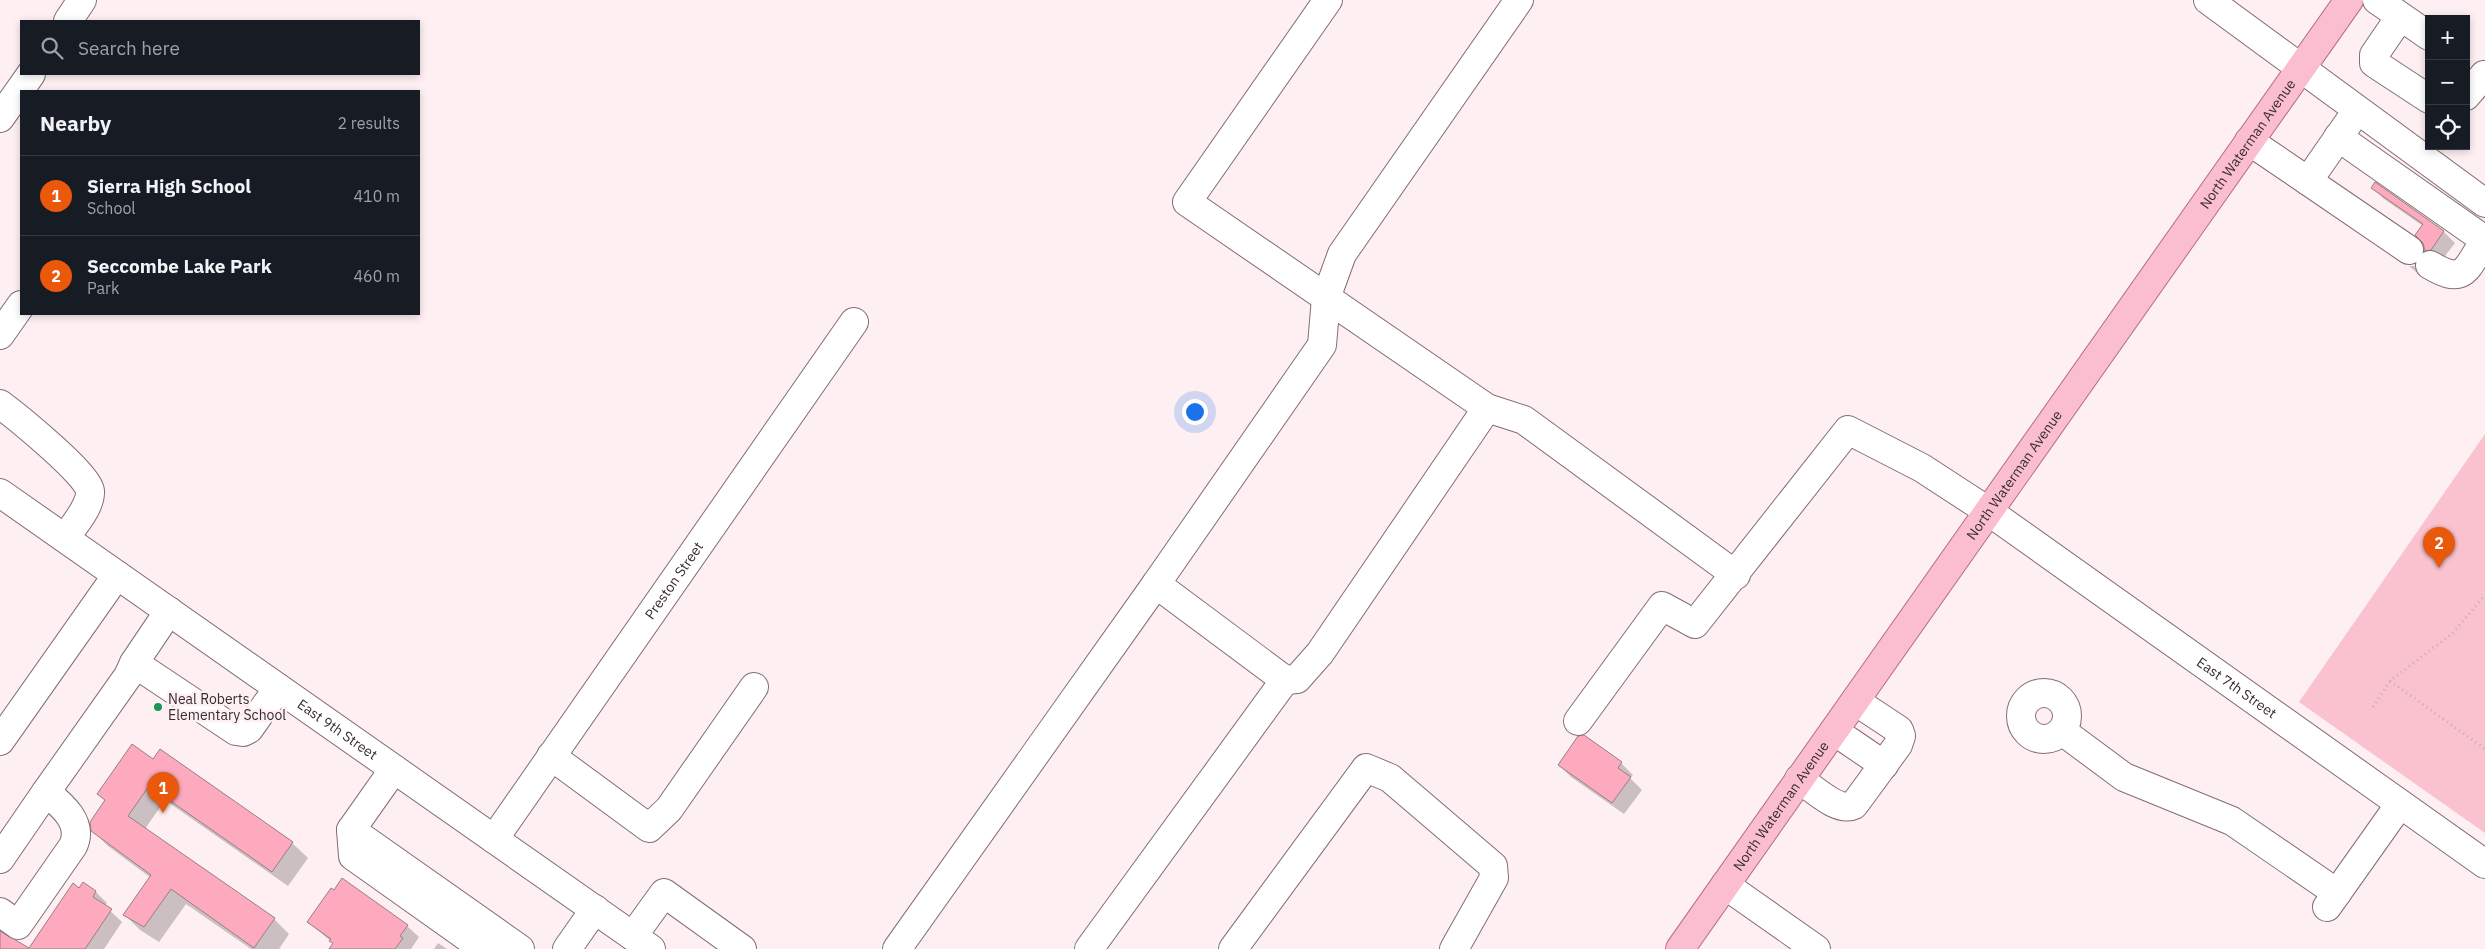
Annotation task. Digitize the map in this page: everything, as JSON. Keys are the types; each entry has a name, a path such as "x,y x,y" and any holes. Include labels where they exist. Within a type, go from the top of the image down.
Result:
{"main road":[{"name":"North Waterman Avenue","path":"1680,949 2348,0"}],"street":[{"path":"69,20 82,0"},
{"path":"1328,0 1187,202 1487,408 1524,420 1736,575 1695,624 1662,606 1578,721"},
{"path":"897,949 1322,346 1326,298 1342,254 1518,0"},
{"path":"2208,0 2302,67 2485,203"},
{"path":"2377,0 2425,33"},
{"path":"2400,17 2374,55 2374,63 2425,96"},
{"path":"2470,88 2478,71"},
{"path":"0,118 30,75"},
{"path":"2308,181 2359,109"},
{"path":"2249,141 2449,276 2458,275 2466,269 2485,240 2338,138"},
{"path":"0,335 20,306"},
{"name":"Preston Street","path":"494,839 854,322"},
{"path":"0,404 59,454 86,481 90,491 88,501 65,538"},
{"path":"1156,584 1285,680 1297,679 1320,653 1487,408"},
{"name":"East 7th Street","path":"1736,575 1848,430 1922,468 1988,511 2485,864"},
{"name":"East 9th Street","path":"0,493 595,909 632,942"},
{"path":"0,741 117,575"},
{"path":"0,859 128,676 134,663 169,611"},
{"path":"134,663 226,726 240,732 249,729 278,688"},
{"path":"1089,949 1285,680"},
{"path":"551,756 649,828 669,809 754,687"},
{"path":"1800,779 1838,805 1854,805 1898,745 1901,736 1898,730 1855,700"},
{"path":"1834,731 1884,765"},
{"path":"2062,731 2124,778 2215,813 2249,831 2332,900 2400,804"},
{"path":"1232,949 1366,768 1390,778 1493,866 1494,878 1454,949"},
{"path":"394,769 351,830 353,856 484,949"},
{"path":"0,912 18,925 76,841 74,822 63,807 46,792"},
{"path":"351,830 520,949"},
{"path":"1725,885 1816,949"},
{"path":"632,942 664,893 742,949"},
{"path":"567,949 595,909"}],"path":[{"path":"2373,707 2390,681 2453,633 2485,595"},
{"path":"2390,681 2485,749"}],"shaded area":[{"path":"2485,434 2485,833 2299,702"}],"building":[{"path":"2375,182 2444,231 2431,250 2425,251 2423,243 2415,235 2423,224 2371,188"},
{"path":"1584,735 1622,762 1618,768 1631,777 1612,803 1558,765 1578,736"},
{"path":"132,744 153,759 160,749 293,842 272,872 149,786 128,816 275,918 254,948 171,889 144,927 123,915 151,875 91,831 90,822 105,800 97,794"},
{"path":"342,878 408,925 400,936 403,938 395,949 329,949 333,943 329,941 331,939 307,922 331,888 334,890"},
{"path":"83,882 96,891 93,897 112,909 85,949 0,949 0,931 29,948 73,883 79,888"}],"place":[{"name":"Seccombe Lake Park","path":"2439,568"},
{"name":"Neal Roberts Elementary School","path":"158,707"},
{"name":"Sierra High School","path":"163,813"}]}
